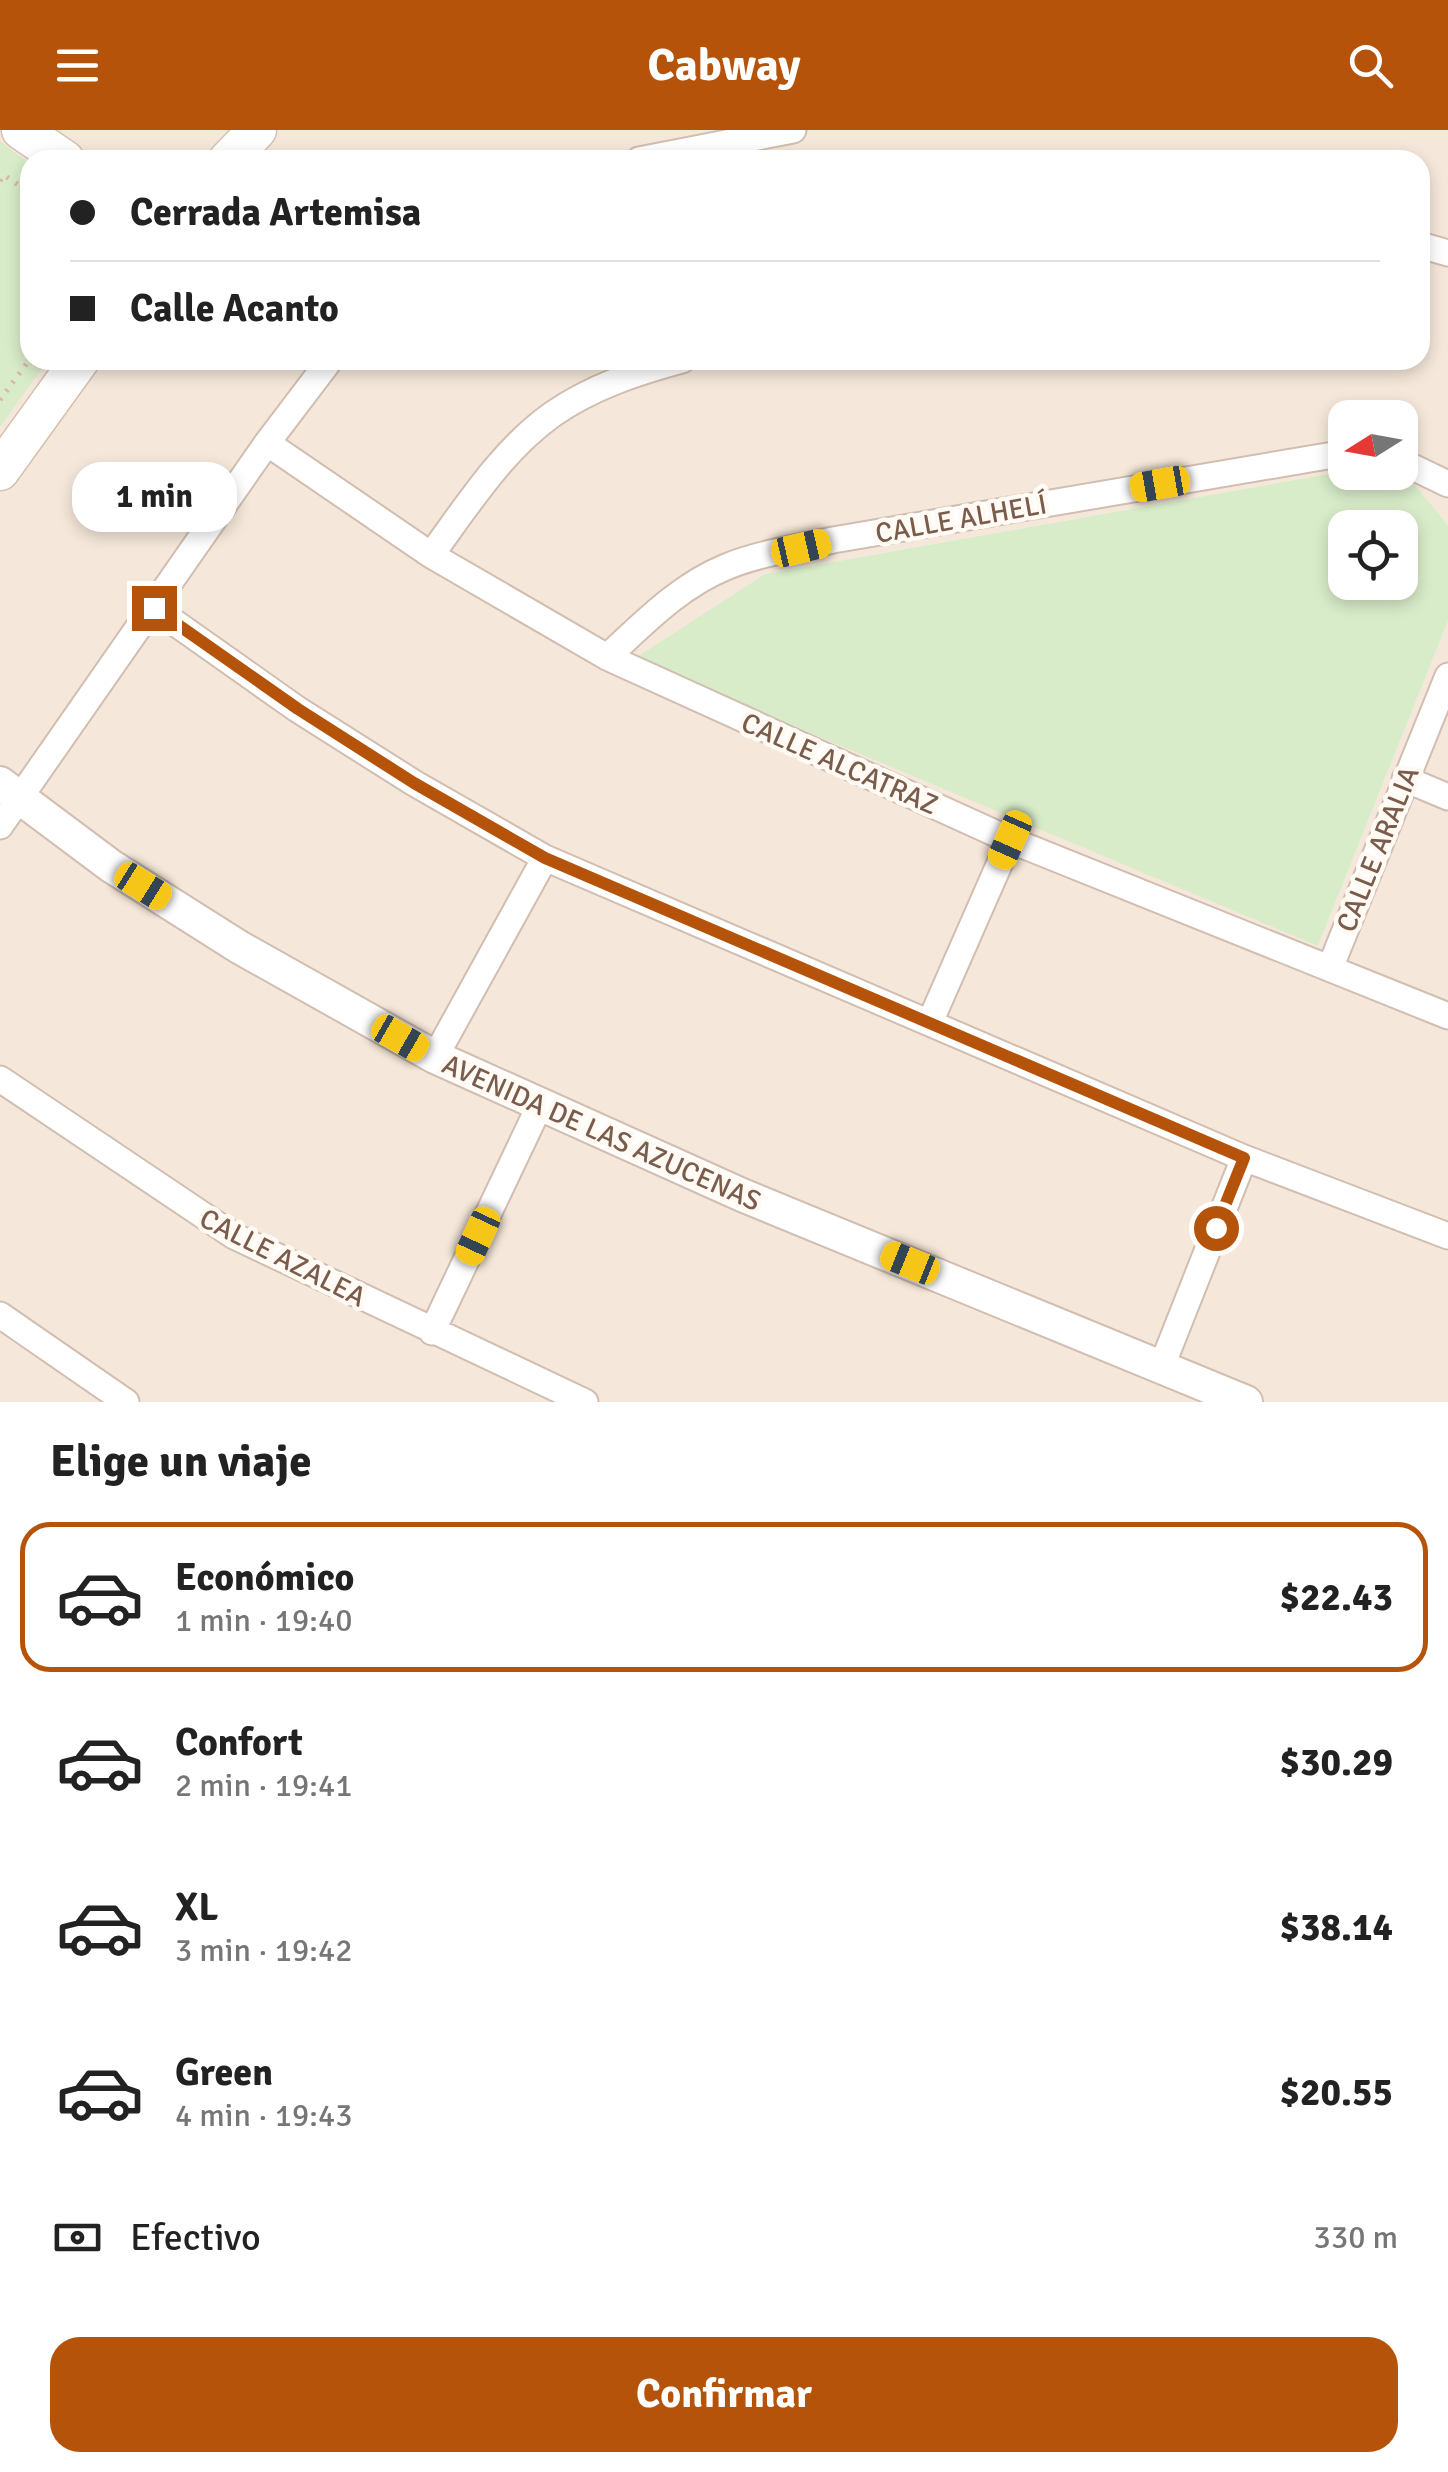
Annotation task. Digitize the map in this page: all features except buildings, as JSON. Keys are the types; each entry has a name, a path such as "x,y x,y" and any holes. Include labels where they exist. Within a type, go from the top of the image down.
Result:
{"main road":[{"path":"21,130 50,150"},
{"path":"238,150 257,130"},
{"path":"0,471 73,370"}],"street":[{"path":"690,150 793,130"},
{"path":"0,826 10,790 154,608 267,442 322,370"},
{"path":"431,555 491,473 552,414 623,376 645,370"},
{"name":"CALLE ALCATRAZ","path":"267,442 431,555 607,657 1010,840 1448,1016"},
{"name":"CALLE ALHELÍ","path":"607,657 686,589 726,567 768,555 833,540 1328,456"},
{"path":"1418,470 1448,484"},
{"path":"154,608 298,709 414,783 545,858 1244,1158 1448,1236"},
{"name":"CALLE ARALIA","path":"1330,968 1448,676"},
{"path":"1405,779 1448,797"},
{"name":"AVENIDA DE LAS AZUCENAS","path":"10,790 111,866 239,947 435,1057 538,1107 1246,1402"},
{"path":"930,1022 1010,840"},
{"path":"435,1057 545,858"},
{"name":"CALLE AZALEA","path":"0,1078 234,1236 585,1402"},
{"path":"432,1332 538,1107"},
{"path":"1161,1368 1244,1158"},
{"path":"0,1315 126,1402"}],"path":[{"path":"0,180 4,176 20,187"},
{"path":"0,400 22,370"}],"shaded area":[{"path":"0,130 1448,130 1448,525 1418,489 1418,400 1328,400 1328,474 765,574 1318,946 1448,621 1448,1402 0,1402"}],"green space":[{"path":"0,141 20,156 20,370 41,370 0,427"},
{"path":"1328,474 1328,490 1418,489 1448,525 1448,621 1318,946 634,659 765,574"}],"route":[{"path":"154,608 298,709 414,783 545,858 1244,1158 1216,1228"}]}
